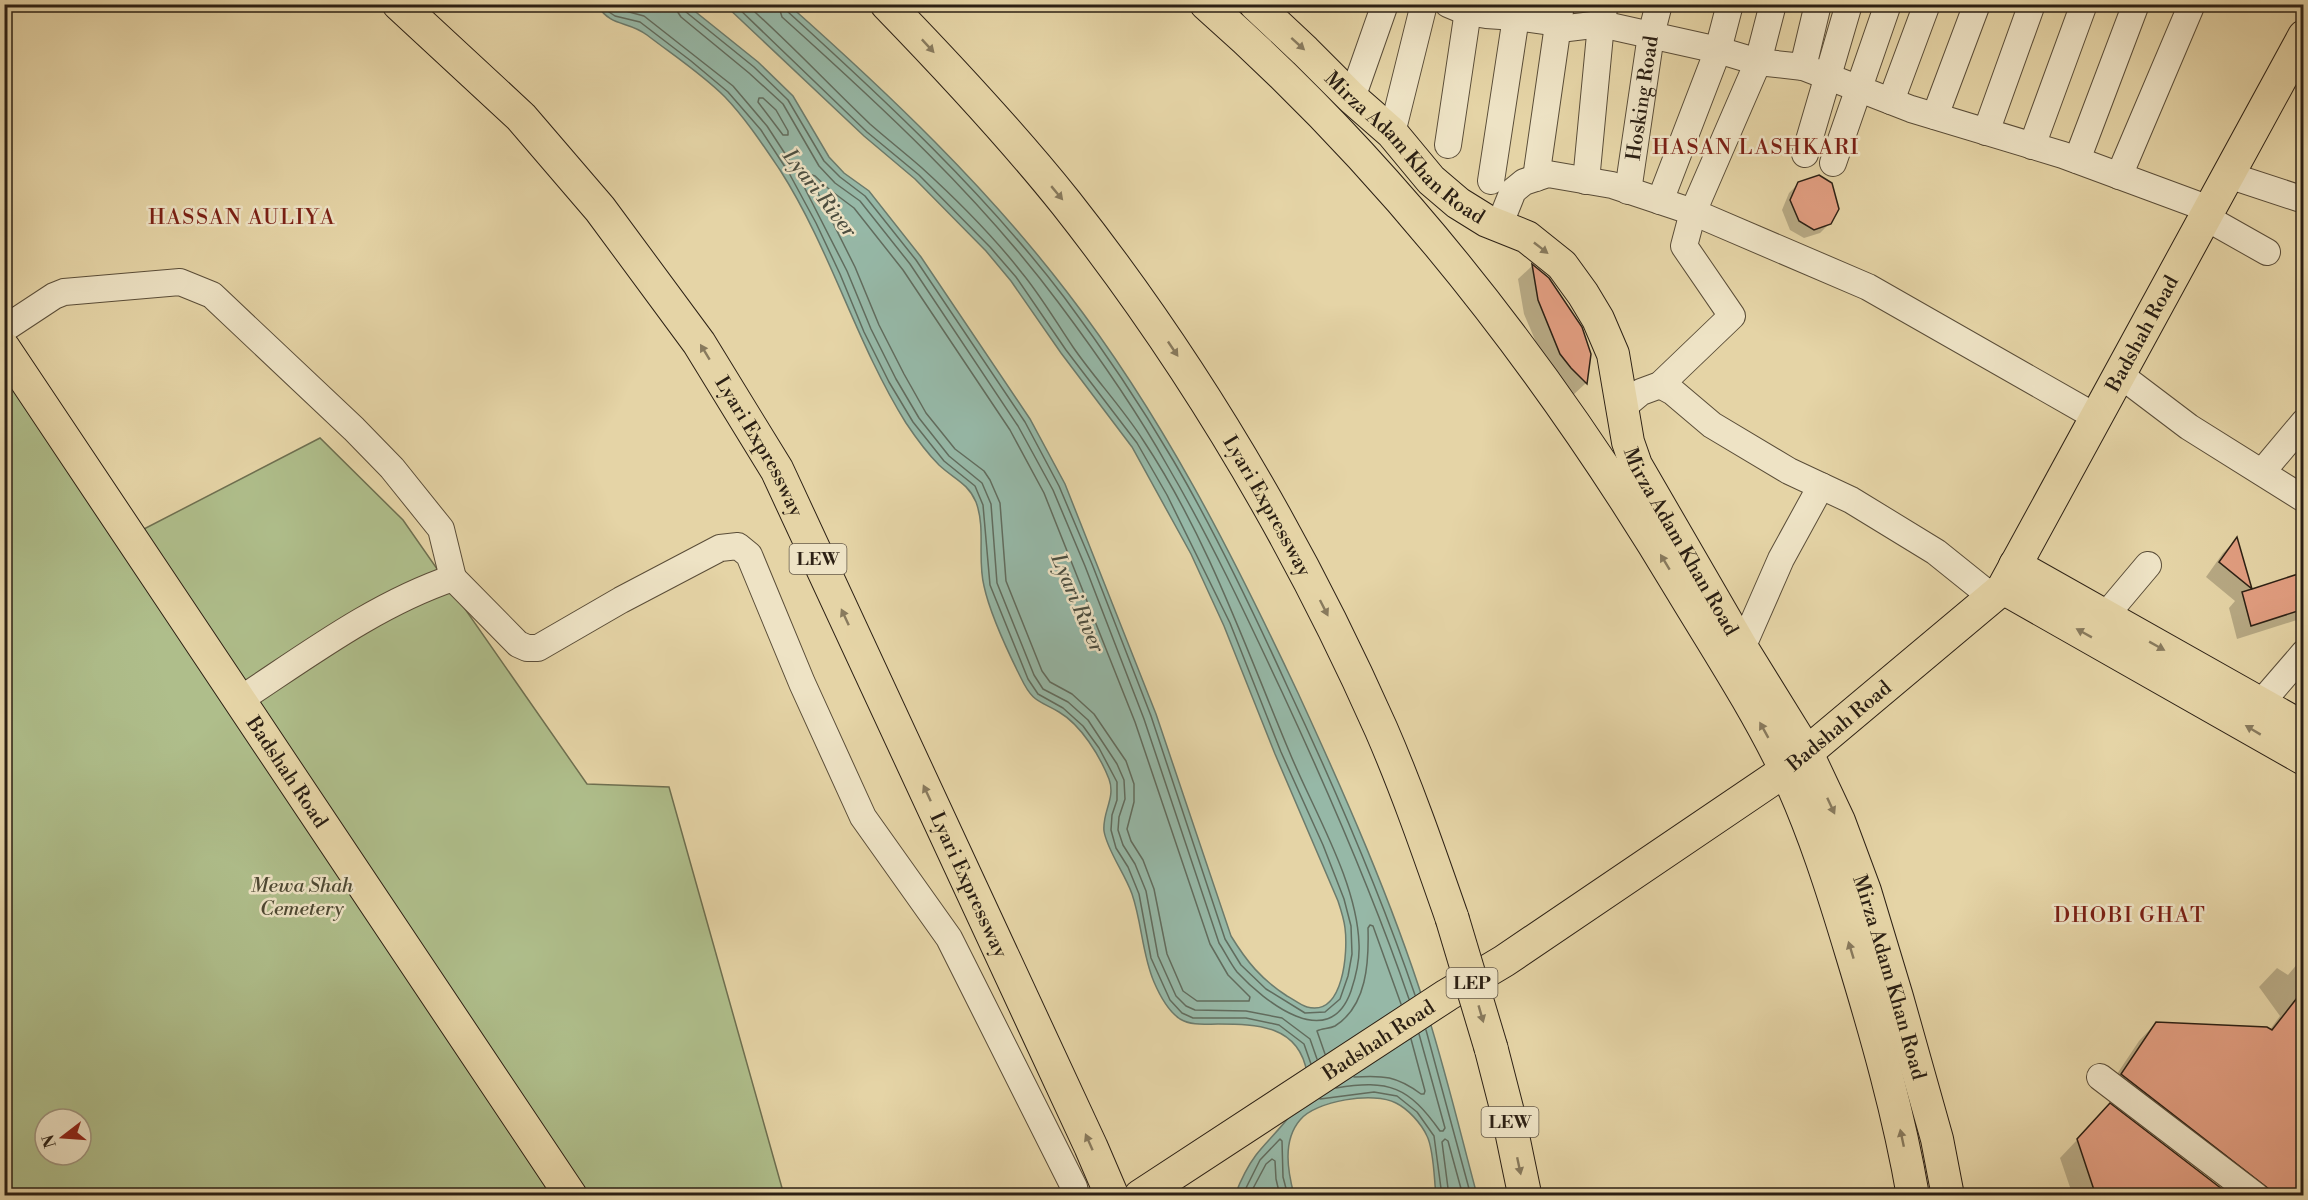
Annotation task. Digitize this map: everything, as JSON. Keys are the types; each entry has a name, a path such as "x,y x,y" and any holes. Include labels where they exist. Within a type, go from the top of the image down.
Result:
{"highway":[{"name":"Lyari Expressway","path":"399,4 521,117 600,209 699,343 777,470 1112,1196"},
{"name":"Lyari Expressway","path":"887,4 972,93 1064,201 1150,316 1213,412 1294,550 1383,732 1452,918 1491,1048 1525,1196"}],"main road":[{"name":"Mirza Adam Khan Road","path":"1206,4 1265,56 1364,159 1426,228 1495,315 1639,520 1735,677 1839,821 1882,946 1936,1139 1948,1196"},
{"name":"Mirza Adam Khan Road","path":"1255,4 1352,99 1392,133 1431,180 1458,203 1486,221 1527,237 1562,265 1583,294 1613,354 1628,442 1636,465 1742,648 1796,762 1869,1009 1901,1132 1911,1195"},
{"name":"Badshah Road","path":"1140,1196 1446,995 1504,961 1796,762 2003,583 2304,36"},
{"name":"Badshah Road","path":"4,348 241,699 571,1196"},
{"path":"2003,583 2105,616 2304,728"},
{"path":"2003,583 2304,759"}],"street":[{"path":"1352,99 1385,4"},
{"path":"1392,133 1425,4"},
{"name":"Hosking Road","path":"1628,190 1652,34 1659,4"},
{"path":"1660,201 1718,50 1730,4"},
{"path":"1623,407 1641,392 1660,385 1732,316 1684,246 1693,212 1758,62 1773,4"},
{"path":"1803,68 1818,4"},
{"path":"1805,154 1849,4"},
{"path":"1833,163 1888,4"},
{"path":"1891,101 1927,4"},
{"path":"1935,116 1977,4"},
{"path":"1986,132 2032,4"},
{"path":"2032,146 2084,4"},
{"path":"2077,160 2136,4"},
{"path":"2120,176 2192,4"},
{"path":"1448,145 1462,7 1486,15 1517,10 1560,14"},
{"path":"1491,181 1517,10"},
{"path":"1560,14 1568,28 1603,14"},
{"path":"1536,178 1560,14"},
{"path":"1603,14 1640,34 1652,34 1758,62 1803,68 1935,116 2077,160 2207,213 2267,252"},
{"path":"1586,180 1603,14"},
{"path":"1499,226 1506,204 1514,191 1524,182 1548,174 1628,190 1693,212 1868,287 2096,417"},
{"path":"2228,175 2304,200"},
{"path":"4,329 54,296 64,292 180,282 212,295 393,468 441,530 453,578 518,644 527,648 538,648 621,600 720,548 738,546 749,555 802,683 863,817 949,938 1074,1187 1076,1196"},
{"path":"2119,374 2189,427 2304,499"},
{"path":"1660,385 1673,392 1707,422 1789,471 1851,500 1936,552 2003,583"},
{"path":"2262,472 2304,422"},
{"path":"1742,648 1781,559 1821,486"},
{"path":"2105,616 2148,565"},
{"path":"241,699 344,632 420,589 453,578"},
{"path":"2260,704 2304,653"},
{"path":"2100,1077 2256,1196"}],"green space":[{"name":"Mewa Shah Cemetery","path":"4,339 144,529 320,438 403,520 587,784 669,787 784,1195 5,1195"}],"water":[{"name":"Lyari River","path":"597,5 687,5 758,62 793,96 829,157 844,173 869,191 921,257 1030,419 1065,484 1156,714 1231,936 1249,962 1270,983 1302,1005 1319,1007 1329,1002 1336,992 1344,966 1346,938 1338,901 1275,754 1224,626 1191,554 1132,447 1061,353 1011,281 986,251 915,179 864,136 725,5 789,5 863,72 970,178 1067,292 1134,387 1193,486 1221,537 1316,731 1366,848 1412,966 1439,1053 1477,1195 1436,1195 1431,1149 1421,1126 1410,1113 1396,1103 1374,1098 1360,1098 1331,1103 1318,1108 1308,1113 1294,1128 1288,1157 1294,1195 1235,1195 1253,1160 1289,1117 1303,1095 1307,1084 1307,1073 1302,1057 1286,1036 1274,1031 1247,1025 1189,1023 1176,1016 1165,1003 1150,971 1132,894 1112,854 1104,831 1111,792 1109,779 1095,751 1082,733 1059,712 1033,697 1016,668 995,621 984,586 979,512 973,496 935,460 906,423 872,361 798,201 780,170 747,123 725,97 697,73 640,30 608,17"}],"building":[{"path":"1819,175 1832,183 1839,209 1831,224 1814,230 1799,221 1790,200 1798,182"},
{"path":"1532,264 1549,278 1582,327 1591,354 1587,384 1560,354 1538,300"},
{"path":"2237,537 2252,589 2219,562"},
{"path":"2304,572 2304,609 2251,626 2242,592"},
{"path":"2304,989 2304,1196 2278,1196 2121,1074 2156,1022 2267,1027 2272,1030"},
{"path":"2110,1103 2231,1196 2096,1196 2077,1139"}],"district":[{"name":"HASAN LASHKARI","path":"1756,147"},
{"name":"HASSAN AULIYA","path":"242,217"},
{"name":"DHOBI GHAT","path":"2130,915"}]}
